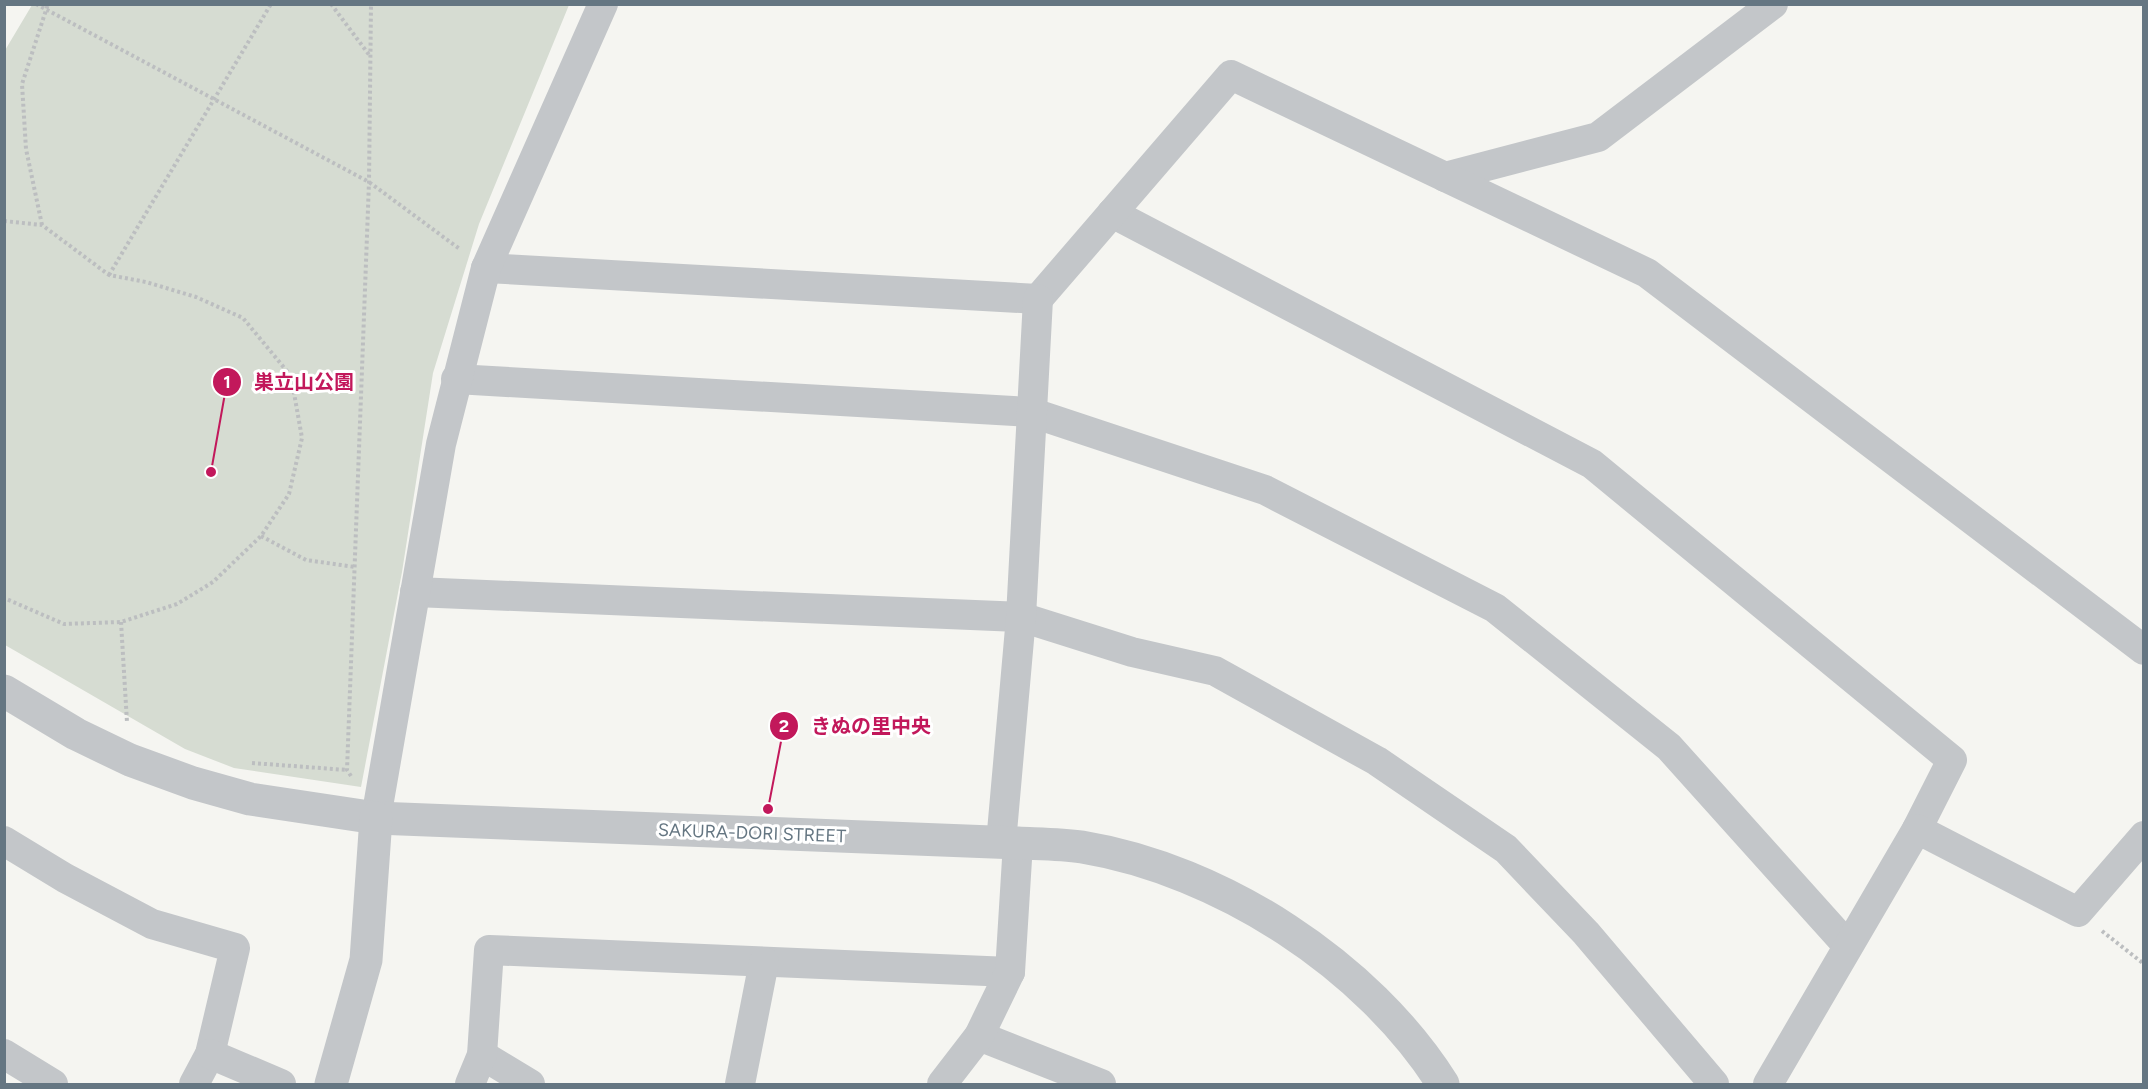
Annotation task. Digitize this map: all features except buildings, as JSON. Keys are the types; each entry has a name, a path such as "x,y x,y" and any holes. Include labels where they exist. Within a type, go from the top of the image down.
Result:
{"street":[{"path":"331,1084 366,960 376,818 441,444 456,379 486,268 603,4"},
{"path":"1445,177 1598,137 1773,4"},
{"path":"942,1084 979,1036 1010,972 1010,843 1030,412 1038,299 1231,75 1647,273 2144,650"},
{"path":"1112,213 1592,464 1952,760 1917,829 1847,945 1768,1084"},
{"path":"486,268 1038,299"},
{"path":"456,379 1030,412 1265,490 1496,608 1669,747 1847,945"},
{"path":"415,592 1021,617 1132,652 1215,671 1377,761 1506,849 1586,933 1714,1084"},
{"name":"SAKURA-DORI STREET","path":"4,691 76,734 130,760 193,783 250,799 376,818 1010,843 1081,847 1129,858 1213,889 1307,944 1347,975 1389,1015 1430,1064 1443,1084"},
{"path":"1917,829 2078,912 2144,836"},
{"path":"4,841 65,878 152,924 236,948 210,1054 194,1084"},
{"path":"470,1084 482,1054 489,950 1010,972"},
{"path":"740,1084 764,962"},
{"path":"979,1036 1101,1084"},
{"path":"4,1054 53,1084"},
{"path":"210,1054 281,1084"},
{"path":"482,1054 530,1084"}],"path":[{"path":"36,4 369,182 486,268"},
{"path":"42,225 26,149 22,84 48,4"},
{"path":"109,275 271,4"},
{"path":"332,4 370,56"},
{"path":"371,4 369,182 347,770 376,818"},
{"path":"4,221 42,225 109,275 146,282 196,297 243,318 291,376 302,438 289,494 261,536 213,582 177,604 121,622 64,624 4,598"},
{"path":"261,536 306,560 355,567"},
{"path":"121,622 130,760"},
{"path":"247,763 347,770"},
{"path":"2078,912 2144,964"}],"shaded area":[{"path":"32,5 569,5 479,224 433,373 402,572 361,787 234,768 185,749 5,645 4,52"}],"place":[{"name":"巣立山公園","path":"211,472"},
{"name":"きぬの里中央","path":"768,809"}]}
